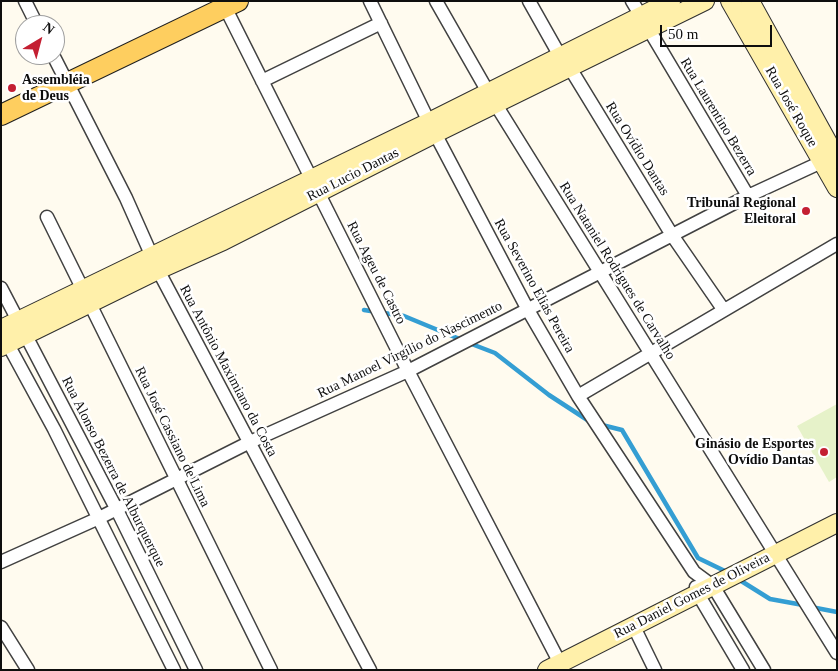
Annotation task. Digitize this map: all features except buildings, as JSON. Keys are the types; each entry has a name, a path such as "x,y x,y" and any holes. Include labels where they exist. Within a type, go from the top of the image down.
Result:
{"main road":[{"path":"1,115 144,47 229,3"}],"street":[{"path":"25,1 32,15"},
{"name":"Rua Severino Elias Pereira","path":"370,1 528,310 578,396 705,590"},
{"name":"Rua Nataniel Rodrigues de Carvalho","path":"436,1 492,98 599,274 651,353 837,653"},
{"name":"Rua Ovídio Dantas","path":"529,1 672,235 723,309"},
{"name":"Rua Lucio Dantas","path":"3,338 565,62 640,15 671,1"},
{"name":"Rua Lucio Dantas","path":"640,15 705,1"},
{"name":"Rua José Roque","path":"730,1 832,158"},
{"name":"Rua José Roque","path":"750,1 832,158 837,188"},
{"name":"Rua Ageu de Castro","path":"229,3 262,81 557,667"},
{"name":"Rua Laurentino Bezerra","path":"640,15 748,196"},
{"path":"262,81 381,23"},
{"name":"Rua Antônio Maximiano da Costa","path":"58,65 126,198 154,263 370,670"},
{"name":"Rua Manoel Virgílio do Nascimento","path":"1,562 117,510 250,442 408,371 748,196 832,158"},
{"name":"Rua José Cassiano de Lima","path":"47,217 271,670"},
{"path":"578,396 723,309 837,244"},
{"name":"Rua Alonso Bezerra de Alburquerque","path":"1,288 117,510 196,670"},
{"path":"3,338 54,429 174,670"},
{"path":"54,429 71,421"},
{"name":"Rua Daniel Gomes de Oliveira","path":"557,667 837,522"},
{"path":"705,590 743,670"},
{"path":"705,590 764,670"},
{"path":"1,627 28,670"},
{"path":"634,627 655,670"}],"green space":[{"name":"Ginásio de Esportes Ovídio Dantas","path":"837,404 837,477 829,482 797,426"}],"waterway":[{"path":"364,310 404,316 462,340"},
{"path":"469,343 495,353 549,395 592,423"},
{"path":"602,425 622,430 698,558 729,573"},
{"path":"738,579 770,599 803,605"},
{"path":"811,607 837,612"}],"place":[{"name":"Assembléia de Deus","path":"12,88"},
{"name":"Tribunal Regional Eleitoral","path":"806,211"},
{"name":"Ginásio de Esportes Ovídio Dantas","path":"824,452"}]}
